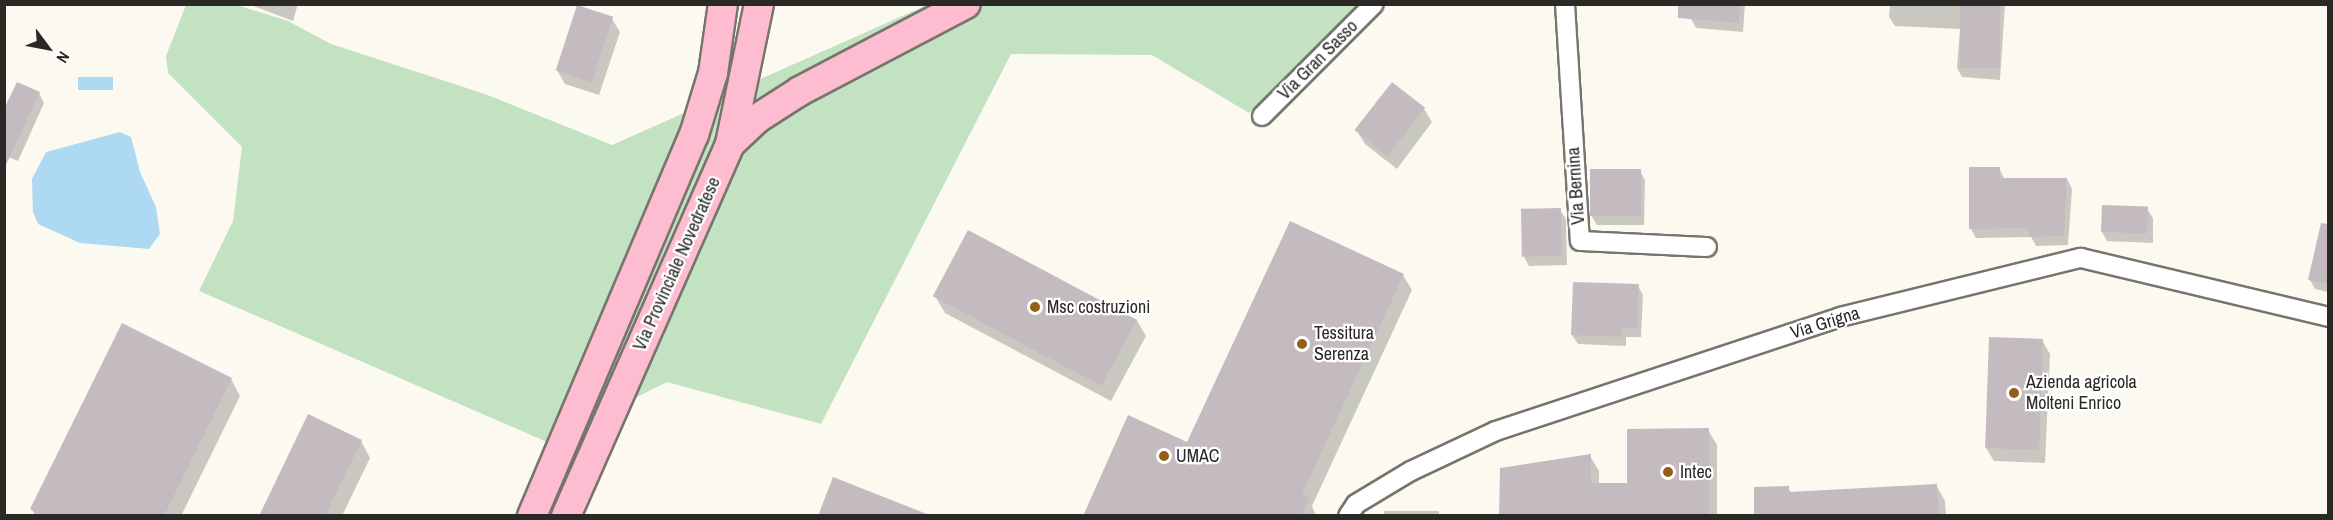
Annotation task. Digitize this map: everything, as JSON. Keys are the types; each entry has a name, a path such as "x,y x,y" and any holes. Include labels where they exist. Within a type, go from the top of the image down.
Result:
{"main road":[{"name":"Via Provinciale Novedratese","path":"532,516 694,135 713,73 723,4"},
{"name":"Via Provinciale Novedratese","path":"566,516 730,144 759,4"},
{"path":"730,144 758,118 800,91 966,4"}],"street":[{"name":"Via Gran Sasso","path":"1262,116 1374,4"},
{"name":"Via Bernina","path":"1564,4 1580,241 1707,247"},
{"name":"Via Grigna","path":"1348,516 1356,504 1410,471 1496,431 1840,317 2081,258 2328,317"}],"green space":[{"path":"186,5 237,5 288,21 331,44 485,94 612,145 927,5 1358,5 1249,113 1152,55 1011,54 821,424 667,382 547,442 199,291 233,221 242,147 168,73 166,56"}],"water":[{"path":"78,77 113,77 113,90 78,90"},
{"path":"120,132 131,137 140,172 156,207 160,234 149,249 80,243 38,224 33,212 32,179 46,152"}],"building":[{"path":"1678,4 1740,4 1739,23 1678,18"},
{"path":"1960,4 2000,4 2000,68 1960,68"},
{"path":"577,5 613,17 592,82 556,71"},
{"path":"17,82 40,92 4,169 4,109"},
{"path":"1392,82 1425,108 1388,156 1354,130"},
{"path":"1969,167 2000,167 2000,178 2067,178 2064,236 2029,237 2029,228 1969,229"},
{"path":"1590,169 1641,169 1641,216 1590,216"},
{"path":"2102,205 2148,207 2147,234 2101,232"},
{"path":"1561,208 1562,256 1522,257 1521,209"},
{"name":"Tessitura Serenza","path":"1290,221 1404,274 1302,494 1309,497 1301,516 1083,516 1128,415 1187,442"},
{"path":"2321,223 2328,224 2328,284 2308,280"},
{"name":"Msc costruzioni","path":"968,230 1137,320 1101,386 933,296"},
{"path":"1573,282 1639,284 1637,329 1622,328 1622,337 1571,335"},
{"path":"122,323 232,378 164,516 42,516 30,509"},
{"name":"Azienda agricola Molteni Enrico","path":"1989,337 2043,339 2039,450 1985,448"},
{"path":"308,414 362,440 325,516 259,516"},
{"path":"1709,428 1709,516 1499,516 1500,468 1591,454 1591,483 1627,483 1627,429"},
{"path":"833,477 927,514 926,516 818,516"},
{"path":"1937,484 1939,516 1754,516 1754,487 1789,486 1789,492"}],"place":[{"name":"Msc costruzioni","path":"1035,307"},
{"name":"Tessitura Serenza","path":"1302,344"},
{"name":"Azienda agricola Molteni Enrico","path":"2014,393"},
{"name":"UMAC","path":"1164,456"},
{"name":"Intec","path":"1668,472"}]}
